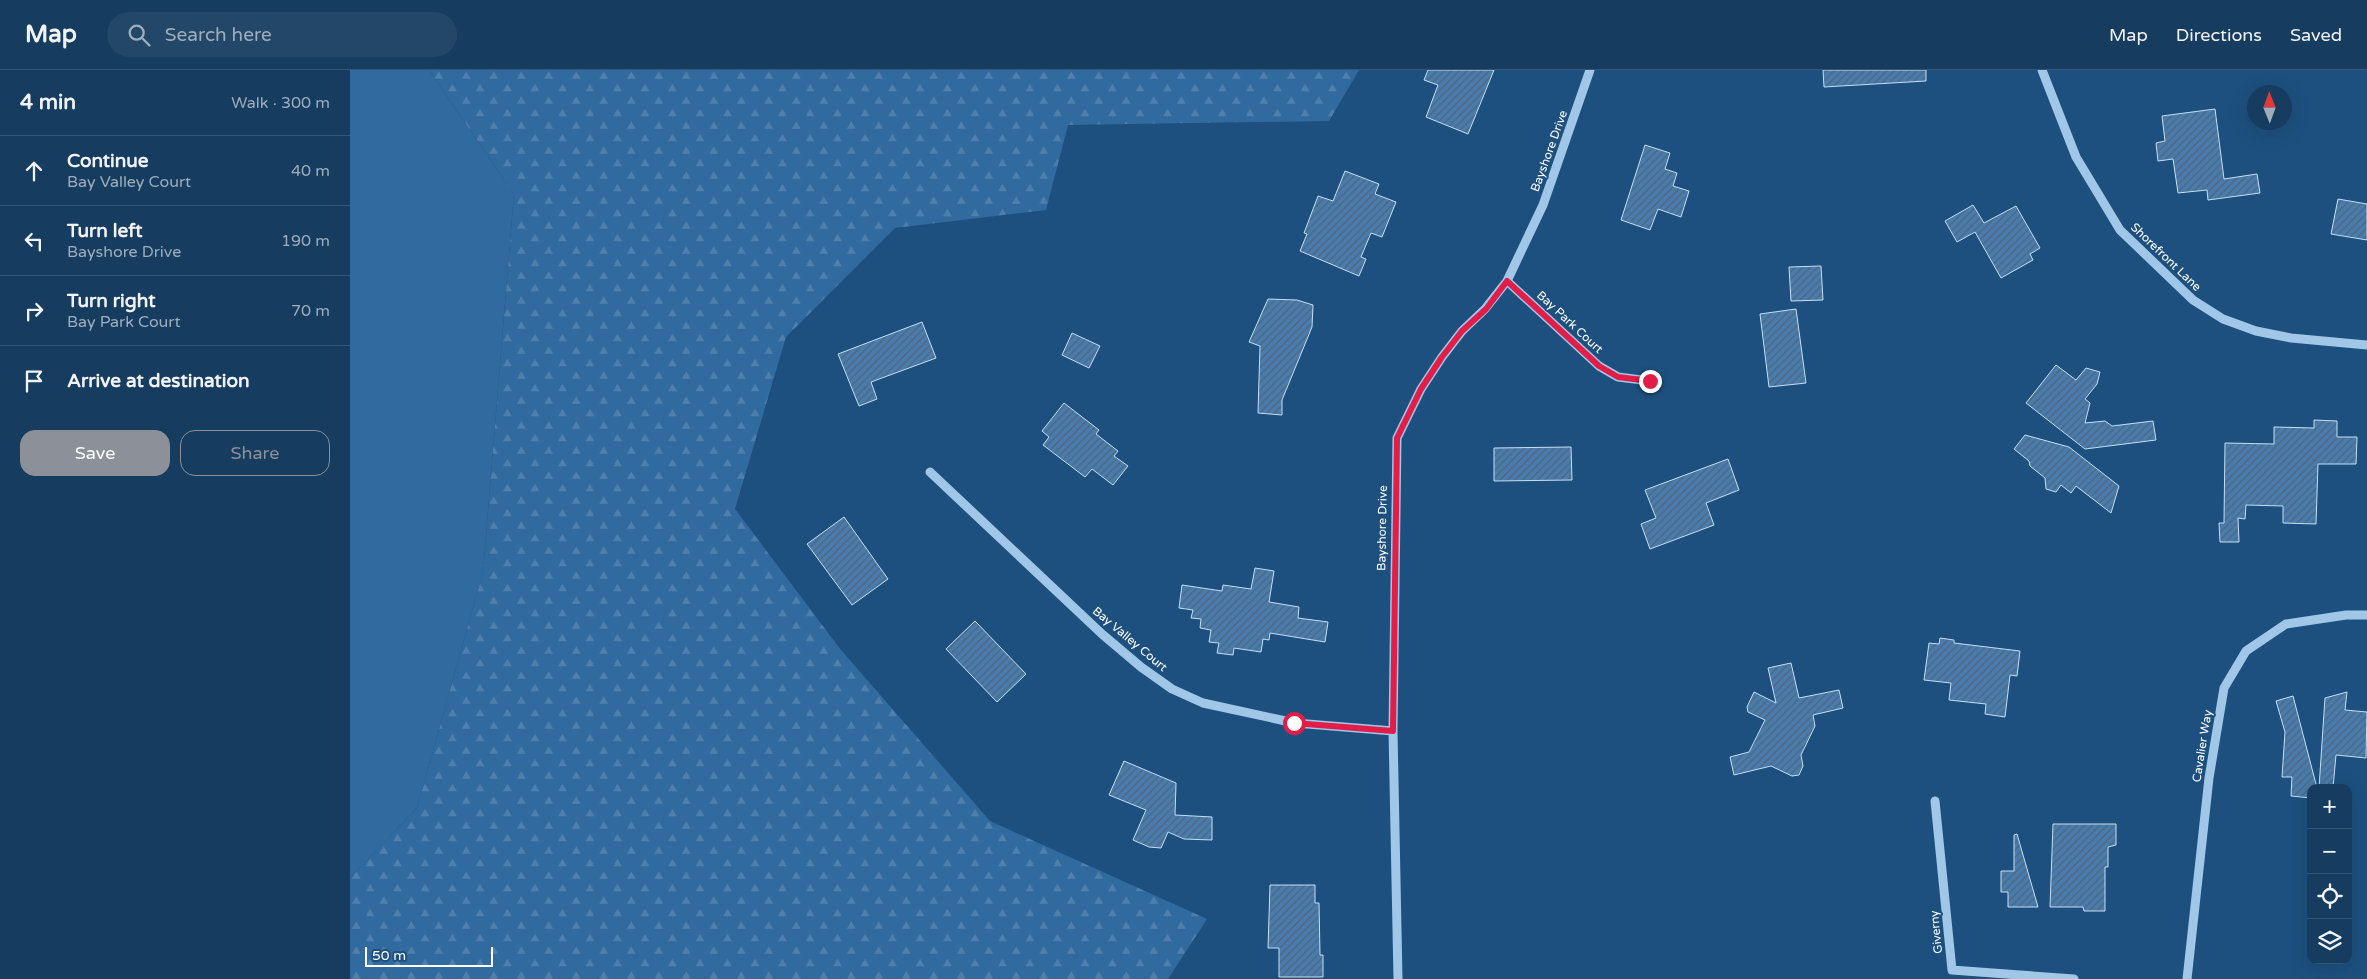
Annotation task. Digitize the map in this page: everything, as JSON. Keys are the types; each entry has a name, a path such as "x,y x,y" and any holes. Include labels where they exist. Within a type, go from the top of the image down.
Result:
{"street":[{"name":"Bayshore Drive","path":"1398,979 1393,731 1397,438 1421,389 1442,357 1462,331 1486,309 1507,281 1543,204 1590,70"},
{"name":"Shorefront Lane","path":"2042,70 2076,157 2120,230 2193,300 2223,319 2256,331 2291,338 2367,345"},
{"name":"Bay Park Court","path":"1507,281 1599,366 1618,377 1650,381"},
{"name":"Bay Valley Court","path":"930,472 1102,634 1141,668 1172,689 1203,703 1294,723 1393,731"},
{"name":"Cavalier Way","path":"2187,979 2209,778 2224,688 2246,651 2286,624 2367,615"},
{"name":"Giverny","path":"1935,801 1952,970 2074,979"}],"green space":[{"path":"350,70 429,70 514,194 483,572 417,808 350,878"},
{"path":"429,70 1359,70 1329,121 1068,125 1046,210 895,228 786,337 735,509 841,650 990,821 1207,919 1168,979 350,979 350,878 417,808 483,572 514,194"}],"building":[{"path":"1428,70 1494,70 1468,134 1426,117 1438,85 1424,80"},
{"path":"1823,70 1926,70 1926,81 1824,87"},
{"path":"2215,109 2224,179 2257,174 2260,193 2208,200 2207,190 2178,193 2173,159 2158,161 2156,143 2165,141 2162,116"},
{"path":"1645,145 1670,153 1665,169 1677,173 1673,186 1689,191 1681,217 1658,209 1650,230 1621,220"},
{"path":"1345,171 1379,184 1375,194 1396,202 1382,237 1371,233 1361,257 1366,259 1359,276 1300,251 1307,234 1304,233 1318,196 1333,201"},
{"path":"2338,199 2367,204 2367,240 2331,234"},
{"path":"1973,205 1984,223 2016,206 2040,248 2030,254 2033,260 2001,278 1975,232 1957,242 1945,221"},
{"path":"1821,266 1823,300 1791,301 1789,267"},
{"path":"1268,299 1297,300 1313,305 1312,327 1282,400 1282,415 1258,413 1260,346 1249,342"},
{"path":"1796,309 1806,383 1769,387 1760,314"},
{"path":"922,322 936,358 871,382 877,399 859,406 838,354"},
{"path":"1072,333 1100,346 1089,368 1062,355"},
{"path":"2056,365 2076,380 2086,368 2100,372 2097,384 2085,399 2090,403 2085,423 2105,421 2112,426 2153,421 2156,440 2085,449 2026,403"},
{"path":"1064,403 1099,430 1096,434 1118,451 1114,456 1128,466 1113,485 1092,469 1085,477 1043,445 1049,437 1042,431"},
{"path":"2314,420 2337,421 2337,437 2357,437 2356,464 2318,464 2316,524 2283,523 2283,506 2246,505 2245,519 2238,518 2239,542 2220,542 2219,523 2224,523 2225,443 2274,444 2274,427 2314,428"},
{"path":"2025,435 2069,447 2119,486 2111,513 2076,486 2071,493 2061,485 2056,492 2046,489 2045,478 2014,449"},
{"path":"1571,447 1572,480 1494,481 1494,448"},
{"path":"1728,459 1739,490 1706,503 1714,525 1650,549 1641,524 1656,518 1645,490"},
{"path":"844,517 888,579 852,605 807,544"},
{"path":"1255,568 1274,571 1269,602 1299,607 1298,618 1328,622 1325,642 1270,633 1269,640 1263,639 1261,652 1234,648 1233,655 1217,653 1219,643 1209,642 1211,630 1200,628 1201,619 1191,618 1193,610 1179,608 1182,585 1222,591 1223,585 1251,589"},
{"path":"975,621 1026,674 997,702 946,649"},
{"path":"1940,638 1954,640 1954,643 2020,651 2017,676 2010,675 2005,717 1985,714 1986,704 1949,700 1951,683 1924,680 1929,643 1939,644"},
{"path":"1791,663 1799,698 1839,690 1843,708 1813,715 1815,726 1801,755 1803,766 1799,775 1792,776 1771,766 1734,775 1730,757 1749,752 1765,720 1748,712 1747,707 1754,692 1776,703 1768,668"},
{"path":"2347,692 2345,710 2367,712 2366,758 2336,755 2333,784 2319,784 2325,698"},
{"path":"2293,696 2316,784 2307,784 2307,798 2291,796 2292,777 2282,777 2285,732 2276,701"},
{"path":"1124,761 1176,783 1175,815 1212,817 1212,840 1184,839 1168,832 1161,848 1149,847 1133,840 1146,810 1109,795"},
{"path":"2053,824 2116,824 2116,845 2108,847 2108,867 2105,867 2105,911 2084,911 2083,907 2050,907"},
{"path":"2017,834 2038,907 2008,907 2008,892 2001,892 2001,871 2014,871 2014,835"},
{"path":"1270,885 1315,885 1315,903 1319,903 1320,955 1323,955 1323,977 1279,977 1279,948 1268,948"}],"route":[{"path":"1294,723 1393,731 1395,467 1397,438 1421,389 1442,357 1462,331 1486,309 1507,281 1599,366 1618,377 1650,381"}]}
